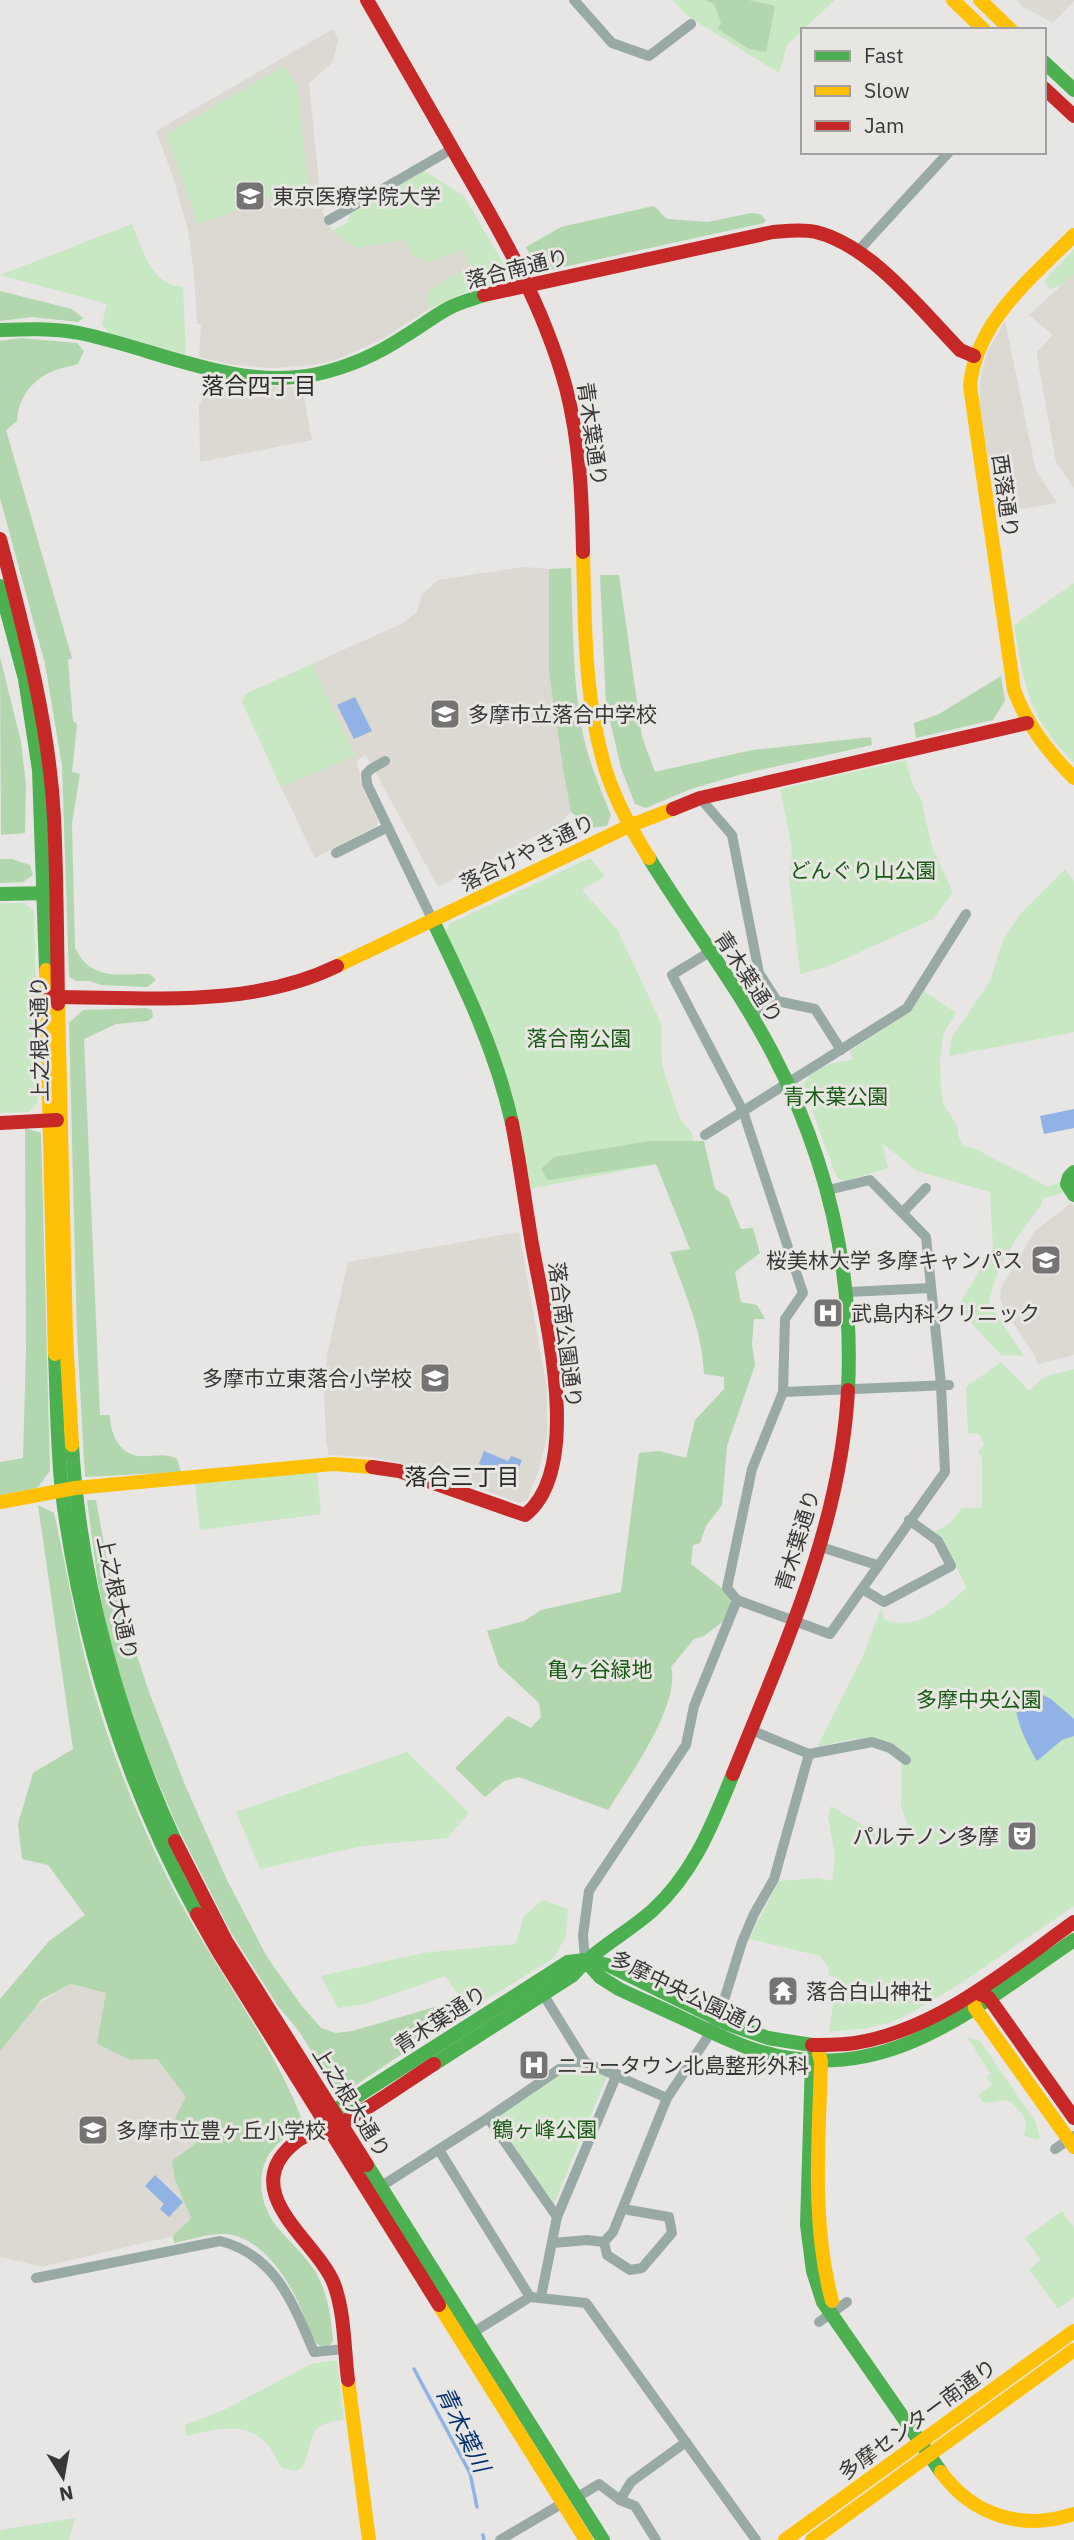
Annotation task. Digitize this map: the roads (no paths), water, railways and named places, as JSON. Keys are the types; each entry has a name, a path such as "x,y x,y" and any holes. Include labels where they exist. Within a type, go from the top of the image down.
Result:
{"street":[{"path":"574,0 612,43 649,56 691,24"},
{"path":"953,0 982,28"},
{"path":"980,0 1009,28"},
{"name":"青木葉通り","path":"369,1 529,285 560,365 574,421 592,705 607,771 629,826 751,1017 788,1084 809,1131 828,1190 842,1244 849,1292 850,1389 843,1453 821,1547 707,1838 682,1880 653,1910 585,1960 573,1975 473,2031"},
{"path":"1046,63 1074,90"},
{"path":"1046,90 1074,116"},
{"path":"329,220 453,149"},
{"path":"858,251 947,154"},
{"name":"落合南通り","path":"0,330 32,328 74,332 231,374 266,378 292,377 336,369 360,360 399,340 453,306 484,295 772,232 795,230 817,232 858,251 960,351 974,356"},
{"name":"西落通り","path":"1074,235 995,319 974,356 970,386 1012,677 1020,708 1027,723 1050,755 1074,778"},
{"name":"上之根大通り","path":"0,539 31,655 46,735 54,816 50,893"},
{"name":"上之根大通り","path":"0,586 22,668 37,746 50,893 55,1120 66,1335 68,1489 78,1587 96,1669 114,1727 144,1804 178,1879 218,1951 325,2125 467,2337 570,2501 603,2540"},
{"name":"落合けやき通り","path":"53,997 209,996 258,992 313,977 629,826 700,799 1027,723"},
{"path":"385,761 366,774 367,783 433,921"},
{"path":"700,799 732,835 758,973 777,1001"},
{"path":"336,853 387,827"},
{"path":"0,894 50,893"},
{"path":"705,1135 907,1008 966,914"},
{"name":"落合南公園通り","path":"68,1489 333,1465 399,1471 525,1515 535,1508 551,1462 557,1395 510,1113 481,1020 433,921"},
{"path":"708,953 672,975 743,1111 803,1293 785,1319 783,1392 752,1469 727,1588 737,1601 830,1634 877,1564 945,1472 945,1385 926,1237 904,1211 870,1180 828,1190"},
{"path":"751,1017 777,1001 815,1009 841,1050"},
{"path":"0,1123 55,1120"},
{"path":"1074,1172 1068,1178 1067,1185 1074,1195"},
{"path":"904,1211 926,1188"},
{"path":"849,1292 931,1288"},
{"path":"783,1392 945,1385"},
{"path":"0,1502 68,1489"},
{"name":"上之根大通り","path":"68,1489 110,1665 155,1798 191,1876 226,1941 338,2117 467,2337"},
{"path":"862,1590 884,1602 951,1566 937,1541 909,1520"},
{"path":"821,1547 877,1564"},
{"path":"585,1960 583,1935 589,1891 686,1745 694,1706 737,1601"},
{"path":"751,1730 809,1754 872,1742 890,1748 906,1760"},
{"path":"604,2242 613,2232 667,2098 718,2018 742,1942 774,1879 809,1754"},
{"name":"多摩中央公園通り","path":"585,1960 608,1965 718,2018 768,2038 817,2046 862,2042 890,2036 935,2017 1074,1922"},
{"name":"多摩中央公園通り","path":"585,1960 601,1978 711,2032 766,2054 817,2061 894,2051 933,2035 1074,1940"},
{"name":"青木葉通り","path":"325,2125 473,2031 568,1962 585,1960"},
{"path":"973,1991 989,1998 1074,2118"},
{"path":"973,1991 975,2008 1074,2147"},
{"path":"543,1994 585,2062"},
{"path":"817,2046 818,2243 827,2284 849,2339 962,2496 1002,2517 1040,2522 1074,2514"},
{"path":"380,2187 573,2062 585,2062 617,2074 667,2098"},
{"path":"536,2297 553,2243 556,2217 617,2074"},
{"path":"488,2118 556,2217"},
{"path":"325,2125 288,2148 279,2159 274,2175 274,2192 278,2207 325,2267 339,2305 369,2540"},
{"path":"1055,2149 1074,2136"},
{"path":"439,2150 536,2297"},
{"path":"604,2242 607,2255 630,2270 642,2268 673,2233 669,2217 623,2209"},
{"path":"553,2243 587,2240 604,2242"},
{"path":"36,2278 220,2241 239,2246 258,2258 276,2278 290,2298 314,2352 344,2349"},
{"path":"467,2337 536,2297 586,2304 756,2540"},
{"path":"819,2322 846,2302"},
{"name":"多摩センター南通り","path":"785,2540 1074,2332"},
{"name":"多摩センター南通り","path":"812,2540 1074,2350"},
{"path":"620,2500 631,2482 686,2442"},
{"path":"500,2540 599,2484 620,2500 635,2506 656,2540"},
{"name":"上之根大通り","path":"570,2501 586,2540"}],"water":[{"path":"355,697 372,731 354,739 337,705"},
{"path":"1074,1109 1074,1128 1044,1134 1040,1116"},
{"path":"484,1451 508,1461 511,1456 522,1460 514,1479 479,1464"},
{"path":"1033,1690 1051,1699 1074,1719 1074,1736 1062,1740 1037,1761 1020,1727 1016,1707 1017,1699 1022,1693"},
{"path":"155,2175 183,2202 169,2217 160,2209 164,2204 145,2186"}],"waterway":[{"name":"青木葉川","path":"414,2369 470,2473 477,2507"},
{"name":"青木葉川","path":"483,2535 484,2540"}],"place":[{"name":"東京医療学院大学","path":"250,196"},
{"name":"多摩市立落合中学校","path":"445,714"},
{"name":"桜美林大学 多摩キャンパス","path":"1046,1260"},
{"name":"武島内科クリニック","path":"828,1313"},
{"name":"多摩市立東落合小学校","path":"435,1378"},
{"name":"パルテノン多摩","path":"1022,1836"},
{"name":"落合白山神社","path":"783,1991"},
{"name":"ニュータウン北島整形外科","path":"534,2065"},
{"name":"多摩市立豊ヶ丘小学校","path":"93,2130"}],"district":[{"name":"落合四丁目","path":"259,385"},
{"name":"落合三丁目","path":"462,1476"}],"park label":[{"name":"どんぐり山公園","path":"863,870"},
{"name":"落合南公園","path":"579,1038"},
{"name":"青木葉公園","path":"836,1096"},
{"name":"亀ヶ谷緑地","path":"600,1669"},
{"name":"多摩中央公園","path":"979,1699"},
{"name":"鶴ヶ峰公園","path":"545,2129"}]}
